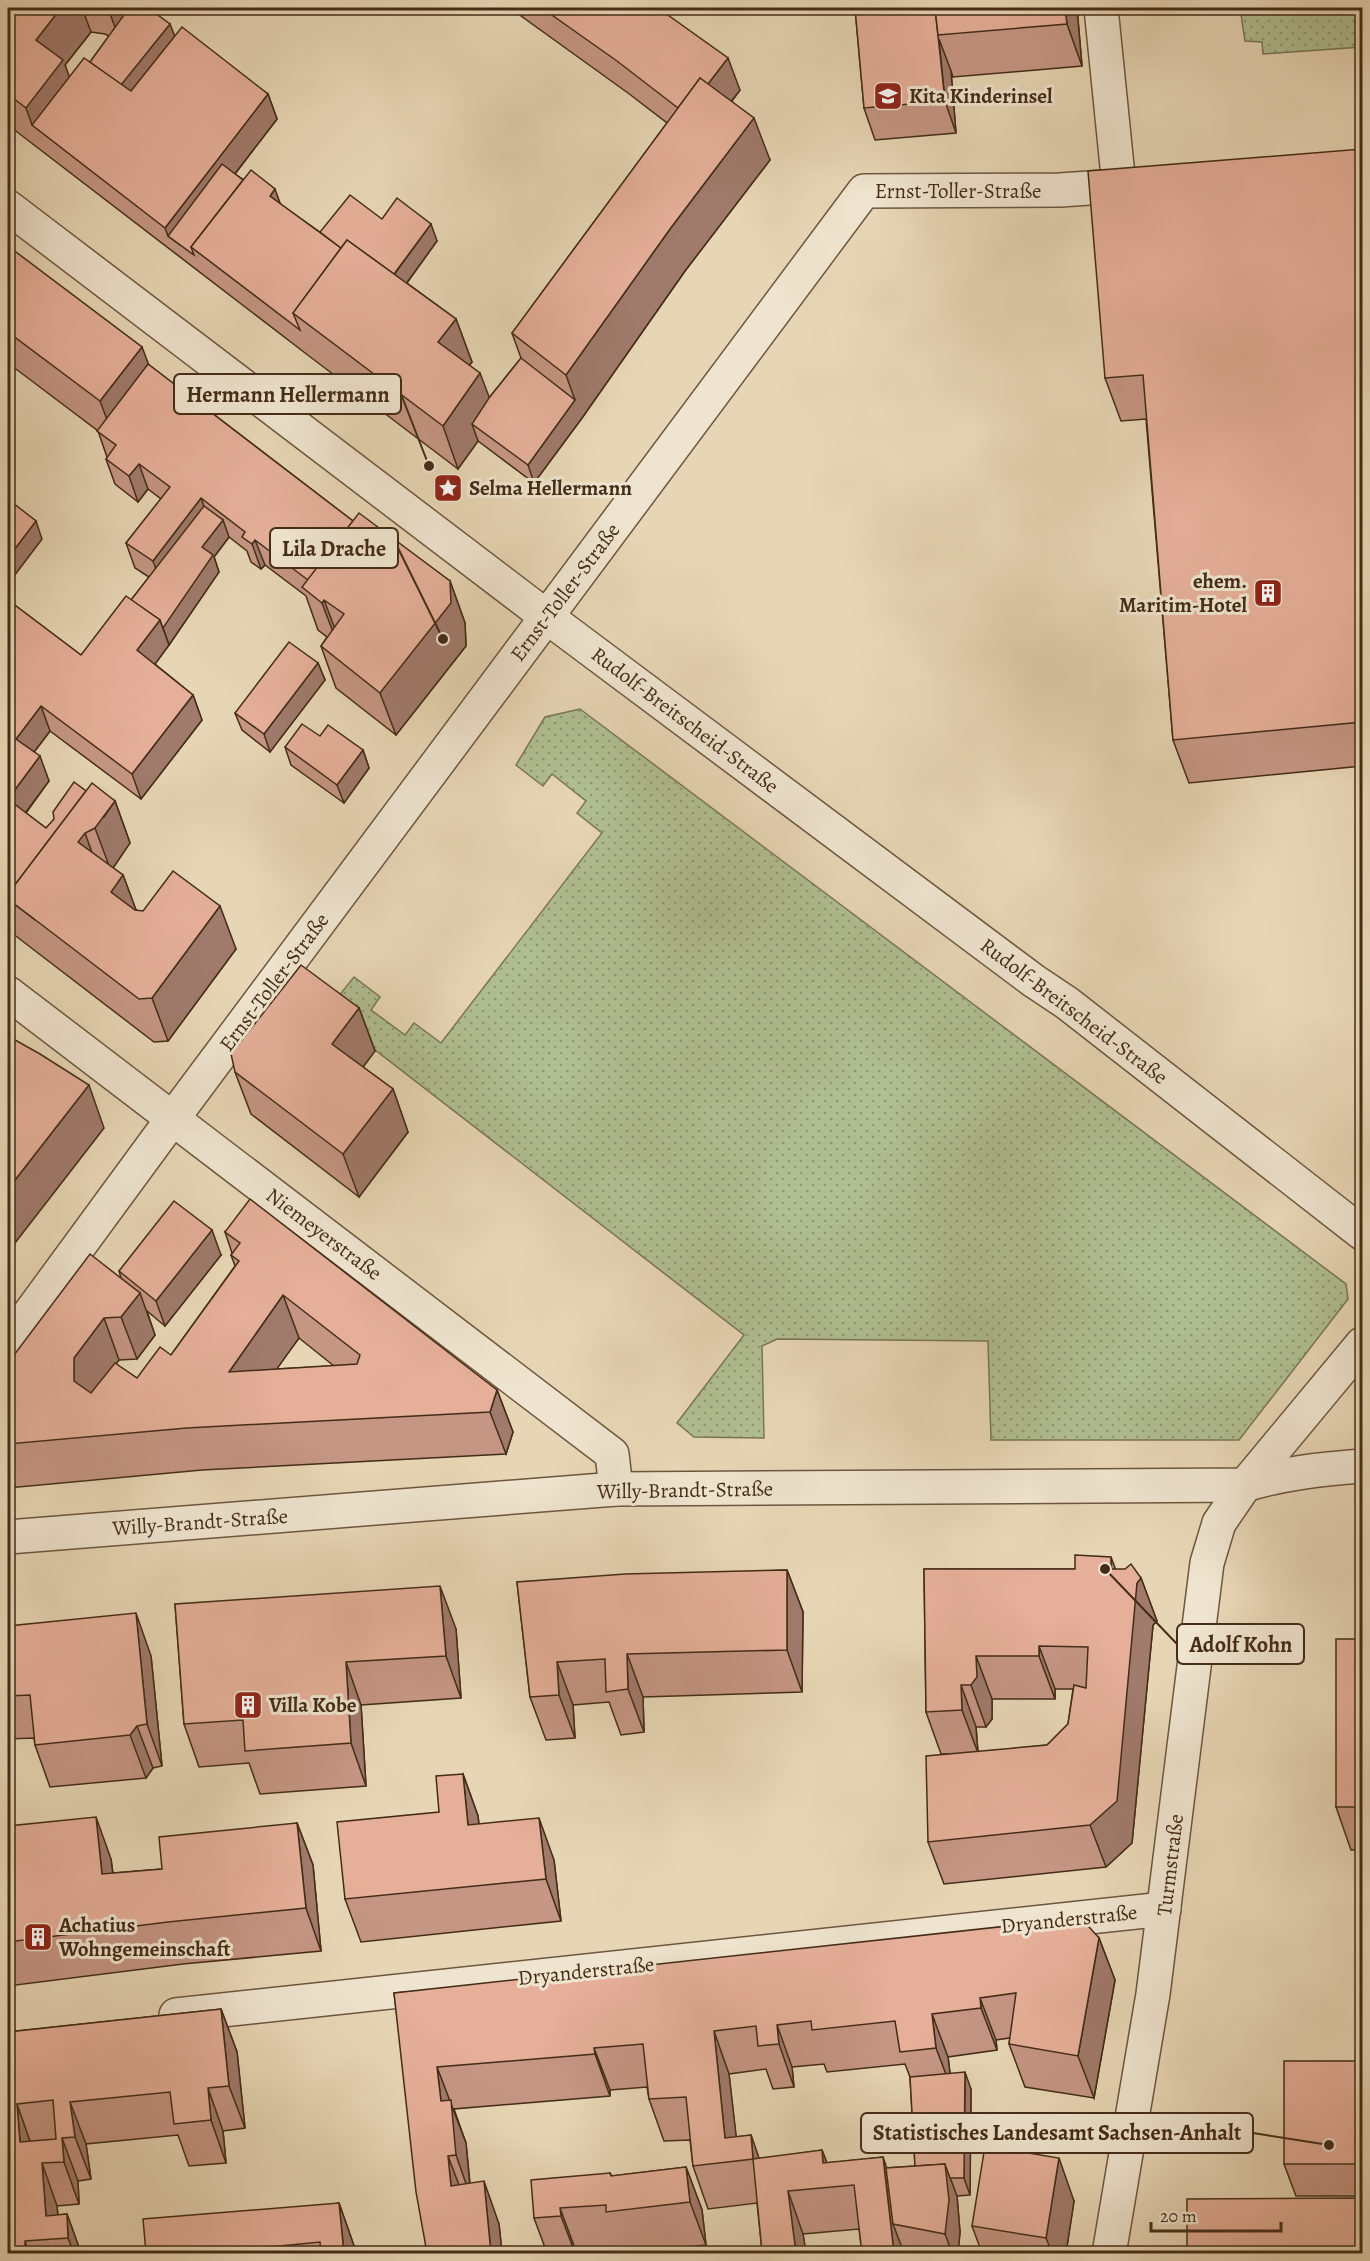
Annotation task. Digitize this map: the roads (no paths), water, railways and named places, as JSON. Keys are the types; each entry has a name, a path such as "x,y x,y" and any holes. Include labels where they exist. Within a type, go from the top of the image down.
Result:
{"street":[{"name":"Ernst-Toller-Straße","path":"8,1343 864,191 1060,190 1119,186 1101,8"},
{"name":"Rudolf-Breitscheid-Straße","path":"8,207 547,617 1034,981 1067,1003 1362,1233"},
{"name":"Niemeyerstraße","path":"8,993 612,1454 616,1489"},
{"path":"1245,1485 1362,1344"},
{"name":"Willy-Brandt-Straße","path":"8,1537 616,1489 1245,1485 1275,1476 1309,1470 1362,1466"},
{"name":"Turmstraße","path":"1109,2253 1153,1994 1207,1563 1219,1523 1245,1485"},
{"name":"Dryanderstraße","path":"146,2018 1164,1909"}],"place":[{"name":"Kita Kinderinsel","path":"888,96"},
{"name":"Hermann Hellermann","path":"429,466"},
{"name":"Selma Hellermann","path":"448,488"},
{"name":"ehem. Maritim-Hotel","path":"1268,593"},
{"name":"Lila Drache","path":"443,639"},
{"name":"Adolf Kohn","path":"1105,1569"},
{"name":"Villa Kobe","path":"248,1705"},
{"name":"Achatius Wohngemeinschaft","path":"38,1937"},
{"name":"Statistisches Landesamt Sachsen-Anhalt","path":"1329,2145"}]}
